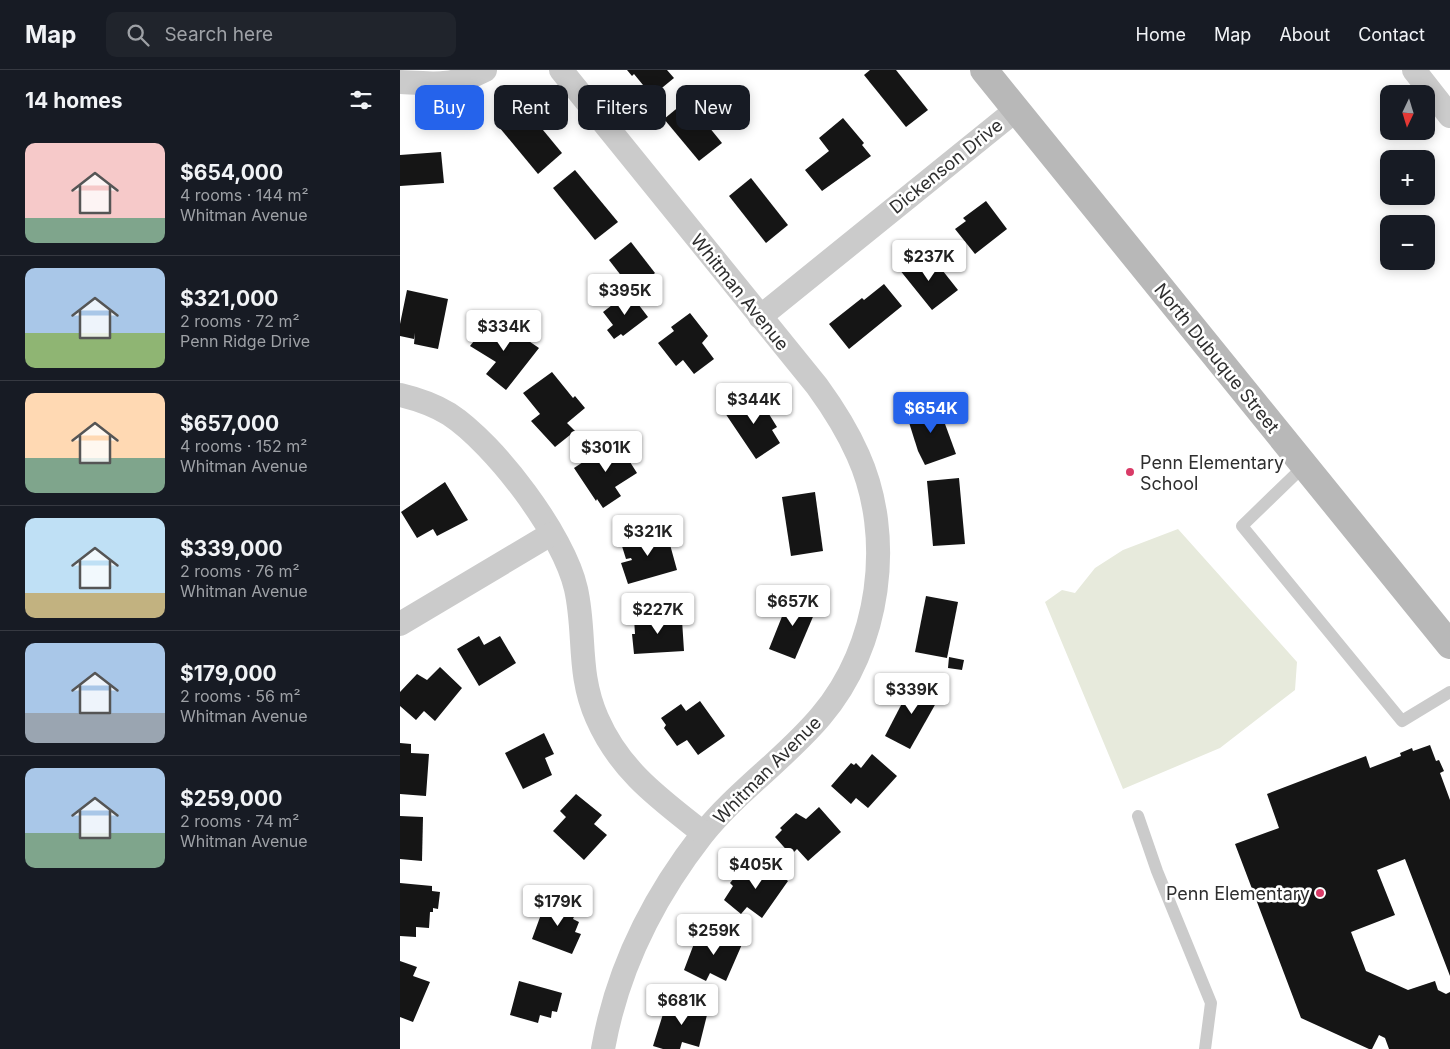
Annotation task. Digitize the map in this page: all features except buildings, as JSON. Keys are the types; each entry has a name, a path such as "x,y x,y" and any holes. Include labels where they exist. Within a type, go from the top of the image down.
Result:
{"main road":[{"name":"North Dubuque Street","path":"984,70 1450,645"}],"street":[{"path":"400,82 445,85 466,80 485,70"},
{"name":"Whitman Avenue","path":"561,70 836,413 859,456 870,488 876,527 878,566 873,606 862,644 843,684 823,715 798,742 735,798 703,833 683,860 652,908 633,946 616,997 603,1049"},
{"path":"1414,70 1450,116"},
{"name":"Dickenson Drive","path":"760,317 1016,110"},
{"path":"400,395 434,406 469,430 488,447 524,491 551,534 576,589 582,664 590,701 598,720 630,772 703,833"},
{"path":"400,624 551,534"}],"lane":[{"path":"1304,466 1242,526 1402,721 1450,692"},
{"path":"1138,816 1157,871 1211,1003 1205,1049"}],"shaded area":[{"path":"1178,529 1297,662 1295,690 1220,748 1123,789 1045,602 1062,590 1075,593 1095,568 1123,550"}],"place":[{"name":"Penn Elementary School","path":"1130,472"},
{"name":"Penn Elementary","path":"1320,893"}]}
